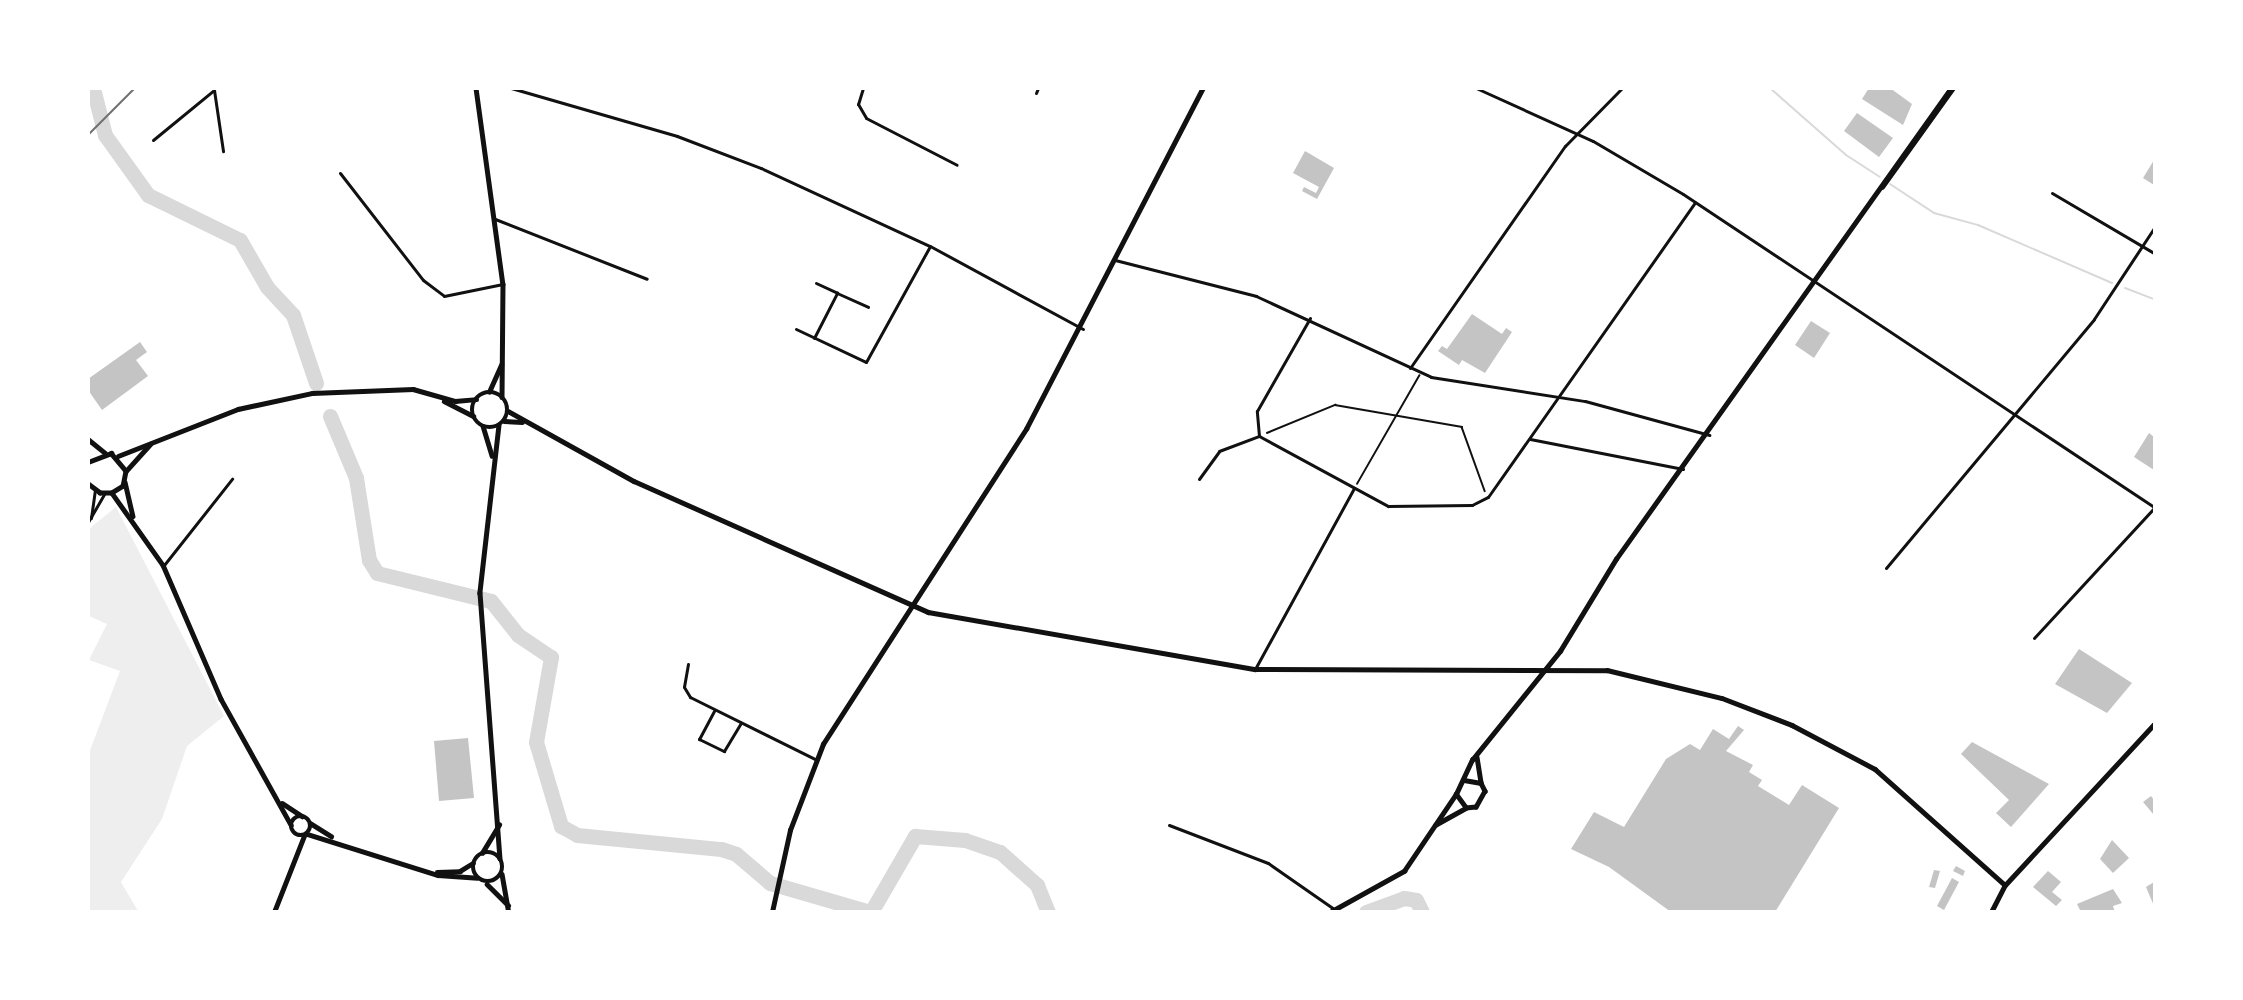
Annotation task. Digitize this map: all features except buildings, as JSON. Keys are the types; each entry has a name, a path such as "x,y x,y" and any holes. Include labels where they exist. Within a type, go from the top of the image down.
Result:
{"main road":[{"path":"1991,912 2005,885 2154,724"}],"street":[{"path":"476,88 503,284 502,397 508,411 522,422 634,481 915,607 1255,669 1547,668 1607,670 1722,698 1792,725 1885,776 2005,885"},
{"path":"511,88 687,140 930,246 1083,329"},
{"path":"863,88 858,104 866,118 957,165"},
{"path":"1036,93 1038,88"},
{"path":"772,912 778,879 817,760 915,607 1083,329 1115,260 1203,88"},
{"path":"1476,88 1576,133 1695,203 2154,507 2034,638"},
{"path":"1410,368 1576,133 1622,88"},
{"path":"1169,825 1268,863 1332,910 1404,872 1456,794 1478,753 1547,668 1616,559 1709,435 1877,191 1952,88"},
{"path":"153,140 215,89"},
{"path":"215,89 223,151"},
{"path":"340,173 423,280 444,296 503,284"},
{"path":"2052,193 2154,253"},
{"path":"1199,479 1219,451 1259,436 1388,506 1472,505 1488,497 1695,203"},
{"path":"495,219 647,279"},
{"path":"1886,568 2011,412 2094,319 2154,228"},
{"path":"796,329 866,362 930,246"},
{"path":"1115,260 1257,296 1310,318 1420,373 1561,396 1709,435"},
{"path":"816,283 868,307"},
{"path":"814,338 837,293"},
{"path":"1259,436 1257,411 1310,318"},
{"path":"433,396 476,399 489,392 502,359"},
{"path":"88,439 105,453 118,456 238,409 312,393 412,389 433,396 473,416 483,426 492,459"},
{"path":"489,392 502,397"},
{"path":"473,416 476,399"},
{"path":"483,426 499,425 504,421 508,411"},
{"path":"504,421 522,422"},
{"path":"499,425 492,459 480,592 500,858 508,908"},
{"path":"1530,440 1683,469"},
{"path":"126,471 150,444"},
{"path":"88,462 105,453"},
{"path":"118,456 126,471 125,482 134,518"},
{"path":"163,565 232,479"},
{"path":"89,485 95,491 104,494 112,493 125,482"},
{"path":"1255,669 1354,488"},
{"path":"89,521 95,491"},
{"path":"112,493 134,518 163,565 230,717 282,803 297,849"},
{"path":"89,521 104,494"},
{"path":"688,664 684,687 690,697 714,711 817,760"},
{"path":"714,711 699,739 724,751 741,723"},
{"path":"1433,826 1466,807 1483,801 1481,783 1474,766 1478,753"},
{"path":"1464,780 1481,783"},
{"path":"1456,794 1466,807"},
{"path":"282,803 335,839"},
{"path":"291,825 302,816"},
{"path":"274,912 297,849 306,835 310,822"},
{"path":"433,872 460,872 473,863 499,825"},
{"path":"293,833 335,839 433,872 477,878 484,882 508,908"},
{"path":"481,854 500,858"},
{"path":"473,863 477,878"},
{"path":"484,882 502,872"}],"path":[{"path":"1354,488 1400,412 1420,373"},
{"path":"1259,436 1335,405 1400,412 1462,426 1488,497"}],"shaded area":[{"path":"116,507 224,716 187,746 162,819 121,882 138,911 89,911 89,753 120,671 89,660 107,624 89,616 89,529"}],"waterway":[{"path":"93,88 105,135 148,195 240,240 267,287 293,315 316,383"},
{"path":"1770,88 1846,155 1880,177"},
{"path":"1890,184 1934,213 1978,225 2112,283"},
{"path":"2125,288 2154,299"},
{"path":"330,416 356,478 369,560 377,573 491,601 518,635 551,657 536,742 561,826 577,835 721,849 736,854 770,883 870,912"},
{"path":"871,912 915,836 965,840 1000,852 1037,885 1048,912"},
{"path":"1366,912 1404,898 1416,900 1422,912"}],"railway":[{"path":"88,135 135,88"}]}
